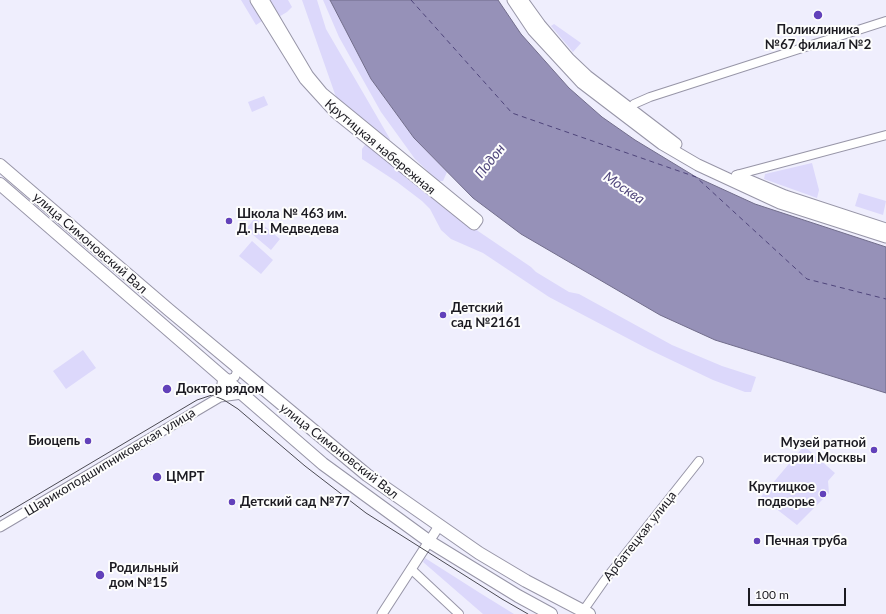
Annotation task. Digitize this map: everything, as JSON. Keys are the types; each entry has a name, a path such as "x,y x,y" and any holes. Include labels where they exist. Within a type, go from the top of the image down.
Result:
{"main road":[{"name":"Крутицкая набережная","path":"256,0 305,79 336,113 476,222 322,93 308,76 263,0"},
{"path":"513,0 533,30 556,58 582,83 671,141 780,203 886,237"},
{"path":"522,0 540,25 569,59 627,113"},
{"name":"улица Симоновский Вал","path":"0,165 157,300 369,477 439,526 526,581 586,612"},
{"path":"731,176 766,187 785,196 886,229"},
{"name":"улица Симоновский Вал","path":"0,184 323,464 358,491 430,542 551,614"}],"street":[{"path":"627,113 634,104 650,97 886,21"},
{"path":"731,176 770,167 886,135"},
{"path":"766,187 759,181 758,176 760,172 770,167"},
{"path":"147,312 144,306 146,302 150,299 157,300"},
{"path":"234,365 236,371 235,377 229,379 223,377 220,398 242,394"},
{"name":"Шарикоподшипниковская улица","path":"0,527 220,398"},
{"name":"Арбатецкая улица","path":"586,612 604,581 699,461"},
{"path":"358,491 364,492 370,490 372,485 369,477"},
{"path":"382,614 439,526"},
{"path":"411,568 459,614"}],"shaded area":[{"path":"241,0 249,0 262,21 256,25"},
{"path":"267,0 288,0 292,7 277,18"},
{"path":"302,0 317,0 326,29 390,139 389,141 336,97"},
{"path":"323,0 330,0 371,79 414,138 447,172 443,181 438,181 415,159 381,112 339,37"},
{"path":"554,24 581,43 573,52 551,26"},
{"path":"264,96 268,105 252,112 248,102"},
{"path":"367,142 478,231 536,272 569,292 579,294 672,345 722,366 756,377 751,392 745,392 713,380 648,349 549,297 483,253 451,239 441,230 430,209 422,201 397,182 362,159 362,149"},
{"path":"812,163 819,190 817,198 764,179 765,174"},
{"path":"859,193 886,201 883,215 855,206"},
{"path":"255,218 280,239 271,250 246,229"},
{"path":"252,241 273,260 261,274 239,256"},
{"path":"83,350 96,368 66,389 53,371"},
{"path":"804,446 835,473 828,481 829,493 797,525 761,497"},
{"path":"425,558 514,614 483,614 423,562"}],"water":[{"path":"330,0 498,0 521,34 569,88 602,117 635,140 696,177 755,204 886,247 886,393 715,340 660,315 521,234 473,198 414,138 371,79"}],"ferry route":[{"path":"411,0 512,113 696,177 807,279 886,299"}],"tram line":[{"path":"0,517 197,400 212,395 224,400 238,409 305,466 366,513 528,614"}],"place":[{"name":"Поликлиника №67 филиал №2","path":"818,15"},
{"name":"Школа № 463 им. Д. Н. Медведева","path":"229,221"},
{"name":"Детский сад №2161","path":"443,315"},
{"name":"Доктор рядом","path":"167,389"},
{"name":"Биоцепь","path":"88,441"},
{"name":"Музей ратной истории Москвы","path":"874,450"},
{"name":"ЦМРТ","path":"157,477"},
{"name":"Крутицкое подворье","path":"823,494"},
{"name":"Детский сад №77","path":"232,502"},
{"name":"Печная труба","path":"757,541"},
{"name":"Родильный дом №15","path":"100,575"}],"water label":[{"name":"Подон","path":"490,161"},
{"name":"Москва","path":"624,188"}]}
